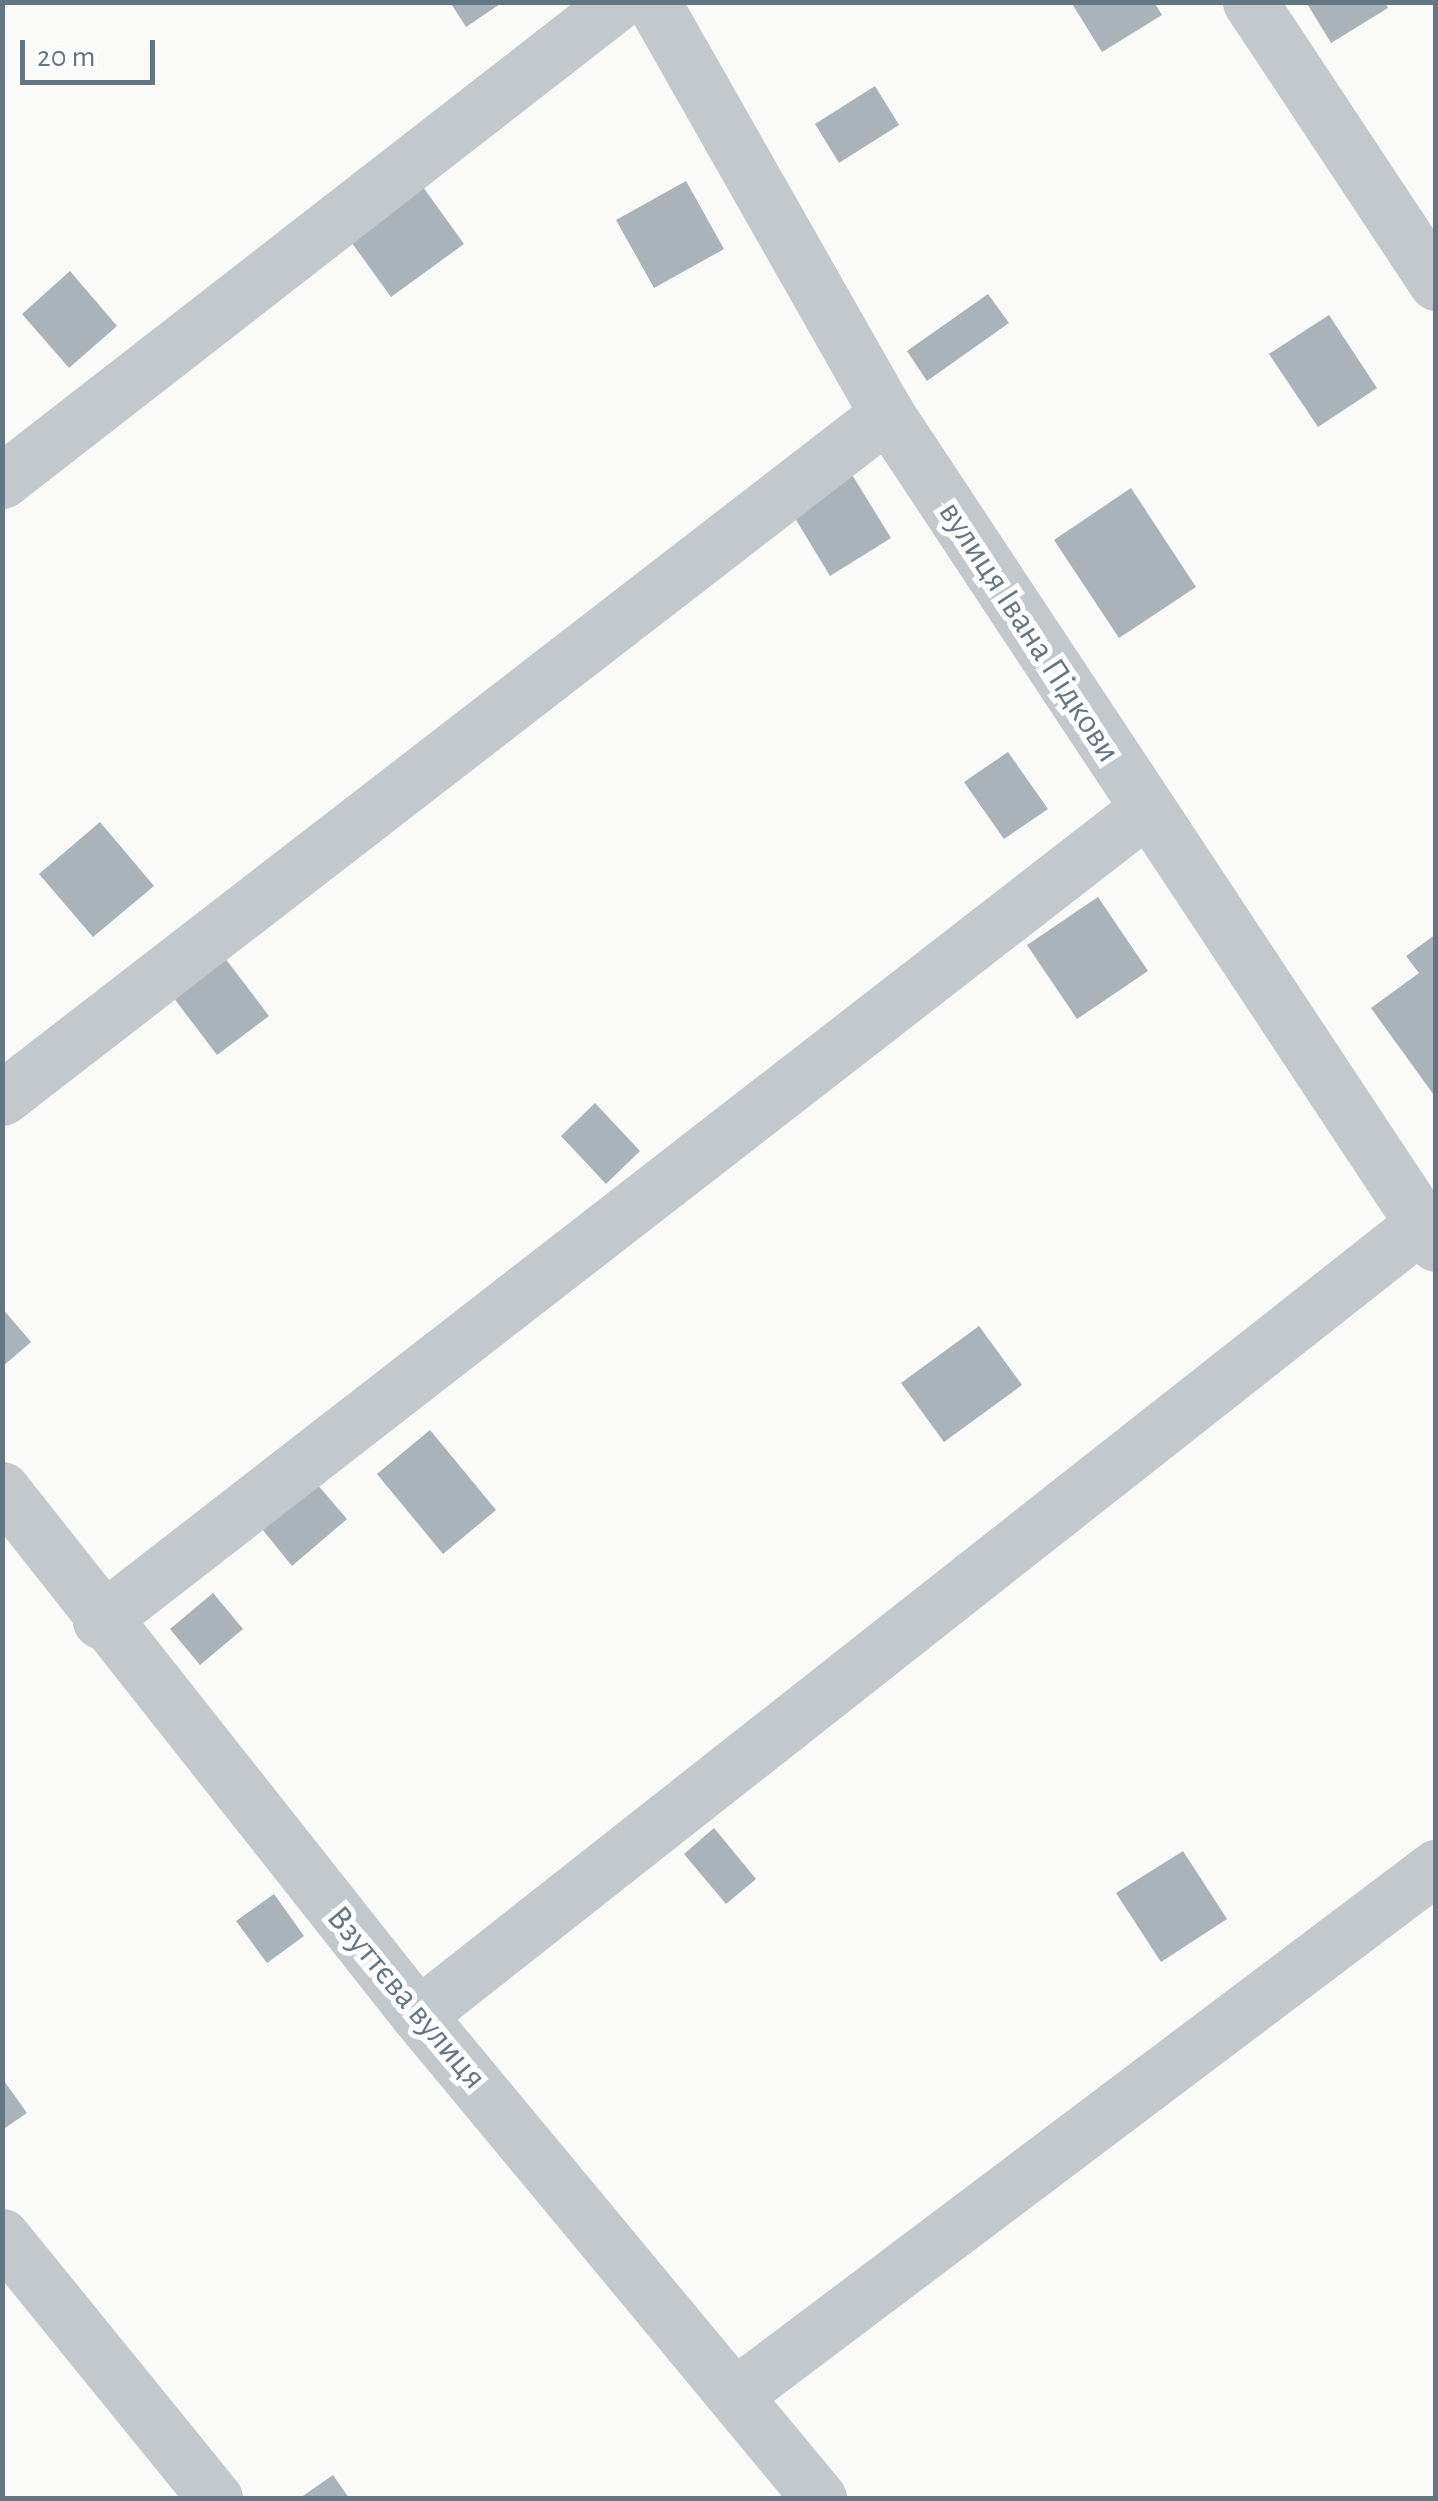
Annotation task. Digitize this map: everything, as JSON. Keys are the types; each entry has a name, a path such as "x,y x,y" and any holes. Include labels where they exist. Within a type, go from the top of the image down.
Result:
{"street":[{"path":"2,482 618,2"},
{"name":"вулиця Івана Підкови","path":"653,2 886,414 1429,1234"},
{"path":"1250,2 1436,283"},
{"path":"2,1098 886,414"},
{"path":"100,1621 1145,810"},
{"path":"418,2015 1429,1234"},
{"name":"Взуттєва вулиця","path":"2,1489 100,1621 418,2015 739,2392 819,2498"},
{"path":"739,2392 1436,1867"},
{"path":"8,2252 215,2498"}],"building":[{"path":"450,2 503,2 466,27"},
{"path":"1071,2 1154,2 1162,15 1102,52"},
{"path":"1306,2 1385,2 1388,8 1331,43"},
{"path":"875,86 899,125 839,163 815,124"},
{"path":"686,181 724,249 654,288 616,220"},
{"path":"423,187 464,244 391,297 349,239"},
{"path":"70,271 117,326 69,368 22,314"},
{"path":"988,294 1009,323 927,381 907,351"},
{"path":"1329,315 1377,388 1318,427 1269,354"},
{"path":"851,473 891,538 830,576 790,510"},
{"path":"1131,488 1196,587 1119,638 1054,540"},
{"path":"1008,752 1048,809 1004,839 964,782"},
{"path":"100,822 154,886 93,937 39,874"},
{"path":"1098,897 1148,971 1077,1019 1027,945"},
{"path":"1436,934 1436,1098 1371,1008 1419,973 1406,956"},
{"path":"225,958 269,1016 217,1055 173,997"},
{"path":"595,1103 640,1151 606,1184 561,1136"},
{"path":"2,1308 31,1342 2,1367"},
{"path":"979,1326 1022,1385 944,1442 901,1383"},
{"path":"430,1430 496,1510 443,1554 377,1474"},
{"path":"316,1483 347,1519 292,1566 262,1529"},
{"path":"213,1593 243,1629 200,1665 170,1629"},
{"path":"714,1828 756,1879 726,1904 684,1854"},
{"path":"1183,1851 1227,1919 1161,1962 1116,1893"},
{"path":"274,1894 304,1936 267,1963 236,1921"},
{"path":"2,2078 27,2113 2,2130"},
{"path":"333,2475 349,2498 300,2498"}]}
